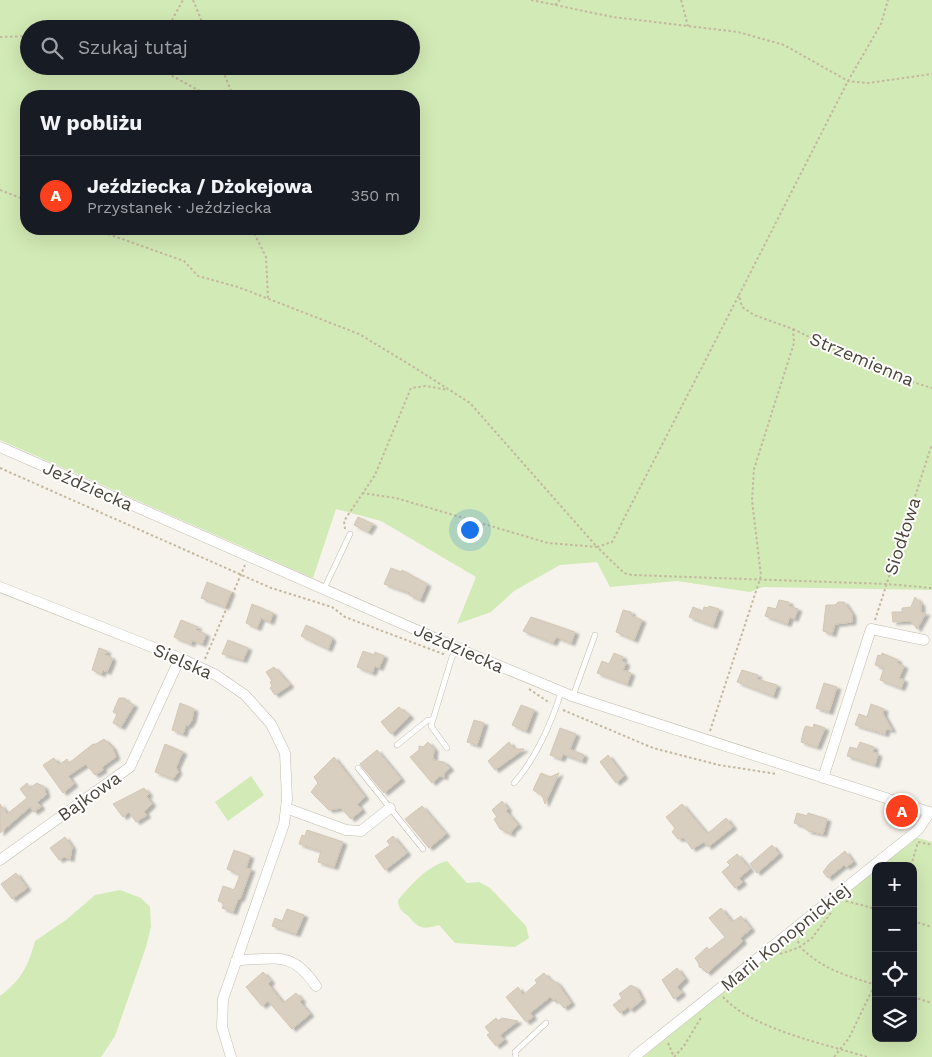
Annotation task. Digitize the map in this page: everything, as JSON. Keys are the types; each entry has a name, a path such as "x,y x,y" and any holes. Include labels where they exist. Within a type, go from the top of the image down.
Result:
{"street":[{"name":"Jeździecka","path":"0,447 324,590 572,696 931,812"},
{"name":"Sielska","path":"0,587 202,668 246,695 271,724 285,753 287,772 286,808 284,824 223,999 222,1027 231,1057"},
{"path":"823,778 871,629 924,640"},
{"name":"Bajkowa","path":"0,860 130,767 180,658"},
{"path":"286,808 346,830 361,831 390,808"},
{"name":"Marii Konopnickiej","path":"634,1057 918,830 931,812"},
{"path":"236,960 284,959 293,961 304,969 316,986"}],"lane":[{"path":"324,590 350,534"},
{"path":"572,696 595,635"},
{"path":"447,748 431,726 452,658 458,648"},
{"path":"514,783 529,766 556,708 561,691"},
{"path":"397,745 428,720 433,720"},
{"path":"358,768 423,849"},
{"path":"516,1057 515,1052 546,1023"}],"path":[{"path":"172,20 183,0"},
{"path":"192,0 201,20"},
{"path":"531,0 613,17 738,32 784,45 848,81 868,83 932,74"},
{"path":"554,6 560,0"},
{"path":"681,0 688,26"},
{"path":"362,493 396,498 548,543 597,547 612,542 848,81 881,24 888,0"},
{"path":"0,37 20,36"},
{"path":"170,75 198,90"},
{"path":"225,75 231,90"},
{"path":"0,190 20,198"},
{"path":"111,235 184,261 198,276 268,298 359,334 470,403 597,547 624,573 632,575 887,584 932,588"},
{"path":"255,235 266,257 268,298"},
{"name":"Strzemienna","path":"739,295 742,308 754,314 793,329 881,372 932,388"},
{"path":"706,740 761,576 752,500 754,469 794,343 793,329"},
{"path":"345,546 344,520 375,475 411,388 426,386 450,390"},
{"name":"Siodłowa","path":"871,629 932,444"},
{"path":"202,668 248,556"},
{"path":"912,862 919,842 932,845"},
{"path":"839,904 849,901 872,908"},
{"path":"775,956 800,947 812,938 835,908"},
{"path":"917,922 932,927"},
{"path":"794,931 800,947 815,962 827,969 872,983"},
{"path":"834,1057 849,1038 872,990"},
{"path":"718,1001 723,997 732,1006 763,1024 867,1057"},
{"path":"917,998 932,1003"},
{"path":"669,1030 668,1046 674,1057 707,1011"}],"green space":[{"path":"0,0 932,0 932,590 763,587 750,592 677,581 610,587 597,562 560,565 514,591 491,612 457,624 476,577 381,521 336,509 313,578 0,440"},
{"path":"251,776 264,795 228,821 215,802"},
{"path":"915,837 932,842 932,1057 643,1057 872,872 872,1042 917,1042 917,862 885,862"},
{"path":"447,861 467,883 479,882 490,888 526,926 529,938 515,947 455,943 439,925 429,928 419,926 402,911 398,900 408,888 433,867"},
{"path":"120,890 141,898 150,907 151,927 146,947 115,1036 101,1057 0,1057 0,996 23,972 35,941 66,920 95,895"}],"building":[{"path":"358,517 373,524 368,532 354,525"},
{"path":"391,568 401,572 402,570 427,584 420,600 409,595 410,593 384,584"},
{"path":"207,582 231,592 225,607 201,598"},
{"path":"915,597 921,604 921,613 926,613 917,629 911,621 893,622 892,612 902,612 902,608 911,607"},
{"path":"779,600 789,602 789,606 798,609 794,619 790,617 787,624 765,616 768,607 776,609"},
{"path":"838,602 844,602 852,614 852,622 835,624 832,634 823,631 826,605 835,605"},
{"path":"252,604 273,613 270,622 261,618 257,628 246,623"},
{"path":"709,606 719,609 713,626 689,617 693,607 703,611 704,607 708,608"},
{"path":"623,610 631,612 632,616 642,620 634,640 616,632"},
{"path":"531,617 575,632 571,643 556,637 553,643 523,631"},
{"path":"181,620 198,627 196,630 206,634 202,644 192,640 191,644 174,637"},
{"path":"306,625 332,639 328,649 301,636"},
{"path":"228,640 248,648 243,660 222,654"},
{"path":"99,648 107,651 105,655 111,657 112,660 107,672 103,670 101,674 92,670"},
{"path":"363,651 374,655 375,652 384,656 379,668 375,666 372,673 357,667"},
{"path":"614,653 623,657 622,661 626,663 623,670 631,673 627,684 597,673 602,661 609,664"},
{"path":"882,653 898,660 897,663 904,666 899,678 904,680 901,688 880,680 884,668 875,665 878,655 881,656"},
{"path":"274,667 290,685 275,695 270,688 272,686 270,682 272,681 266,672"},
{"path":"742,670 758,675 757,679 777,685 773,696 737,682"},
{"path":"824,683 837,687 829,712 816,708"},
{"path":"119,698 125,698 126,701 134,705 121,727 113,723 117,714 113,712"},
{"path":"180,703 194,709 192,720 188,726 186,725 183,734 172,730"},
{"path":"871,704 884,709 883,714 892,730 886,729 885,734 855,725 859,714 867,717"},
{"path":"521,705 534,710 526,731 512,725"},
{"path":"399,707 410,716 391,734 381,722"},
{"path":"474,720 484,723 477,745 467,742"},
{"path":"814,724 825,728 817,747 801,742 806,726 813,728"},
{"path":"560,728 576,734 570,749 584,755 582,761 563,754 561,759 550,755"},
{"path":"104,739 112,747 116,757 102,767 103,770 95,775 86,764 68,776 74,784 63,793 43,765 54,758 59,765 67,759 69,763 93,744"},
{"path":"428,742 434,749 433,760 444,762 450,768 444,773 444,777 440,776 432,783 410,757 419,750 419,746 423,747"},
{"path":"509,742 514,749 524,749 495,770 488,761"},
{"path":"860,742 874,747 873,752 878,754 875,765 847,756 850,747 857,749"},
{"path":"165,744 183,752 176,767 178,772 173,779 155,772"},
{"path":"377,750 401,779 384,793 360,764"},
{"path":"608,755 624,776 616,783 600,762"},
{"path":"334,757 365,797 357,804 362,810 351,819 341,808 329,810 311,792 318,783 314,777"},
{"path":"541,773 550,777 559,773 545,804 542,795 533,790"},
{"path":"27,783 30,788 37,783 44,787 46,795 37,802 41,807 34,812 30,807 0,833 0,804 7,814 27,798 20,789"},
{"path":"144,788 149,794 146,796 152,804 144,812 147,815 136,822 129,812 123,817 113,804"},
{"path":"502,801 508,809 506,811 518,825 512,830 511,834 500,829 494,819 497,817 492,810"},
{"path":"682,804 707,834 726,818 733,827 708,847 704,842 692,849 684,838 678,839 672,832 675,828 666,817"},
{"path":"422,806 446,834 429,848 405,819"},
{"path":"797,813 807,816 808,813 827,819 823,834 808,831 803,826 794,823"},
{"path":"307,830 343,842 334,867 318,862 321,851 299,844 302,835 305,836"},
{"path":"393,836 407,853 385,870 375,856 390,845 387,841"},
{"path":"65,837 72,847 70,859 64,857 59,860 50,848"},
{"path":"772,845 779,854 757,873 750,864"},
{"path":"234,850 250,856 246,868 251,869 233,912 222,908 224,903 218,901 223,886 234,890 240,875 227,869"},
{"path":"845,851 853,862 846,867 844,865 828,878 823,872 829,864"},
{"path":"737,854 750,869 739,878 743,882 735,888 722,872 730,865 727,862"},
{"path":"16,873 27,888 12,899 1,884"},
{"path":"721,908 732,922 741,916 751,929 740,938 743,941 707,973 699,967 695,958 707,947 709,950 725,937 709,918"},
{"path":"287,909 304,915 296,934 272,926 275,918 282,921"},
{"path":"677,968 685,979 677,987 682,993 674,999 662,980"},
{"path":"263,972 271,981 268,984 283,1003 296,993 302,1000 300,1002 310,1014 292,1029 268,1001 262,1006 246,987"},
{"path":"544,973 551,981 553,980 558,984 571,1003 564,1008 556,999 554,1001 550,997 530,1013 533,1017 526,1022 506,997 518,987 523,995 537,983 535,980"},
{"path":"631,985 636,988 642,1000 630,1010 628,1007 620,1013 613,1005 622,998 619,994"},
{"path":"496,1018 498,1021 502,1018 518,1021 500,1035 504,1040 496,1046 487,1035 490,1033 485,1027"}],"place":[{"name":"Jeździecka / Dżokejowa","path":"902,811"}]}
